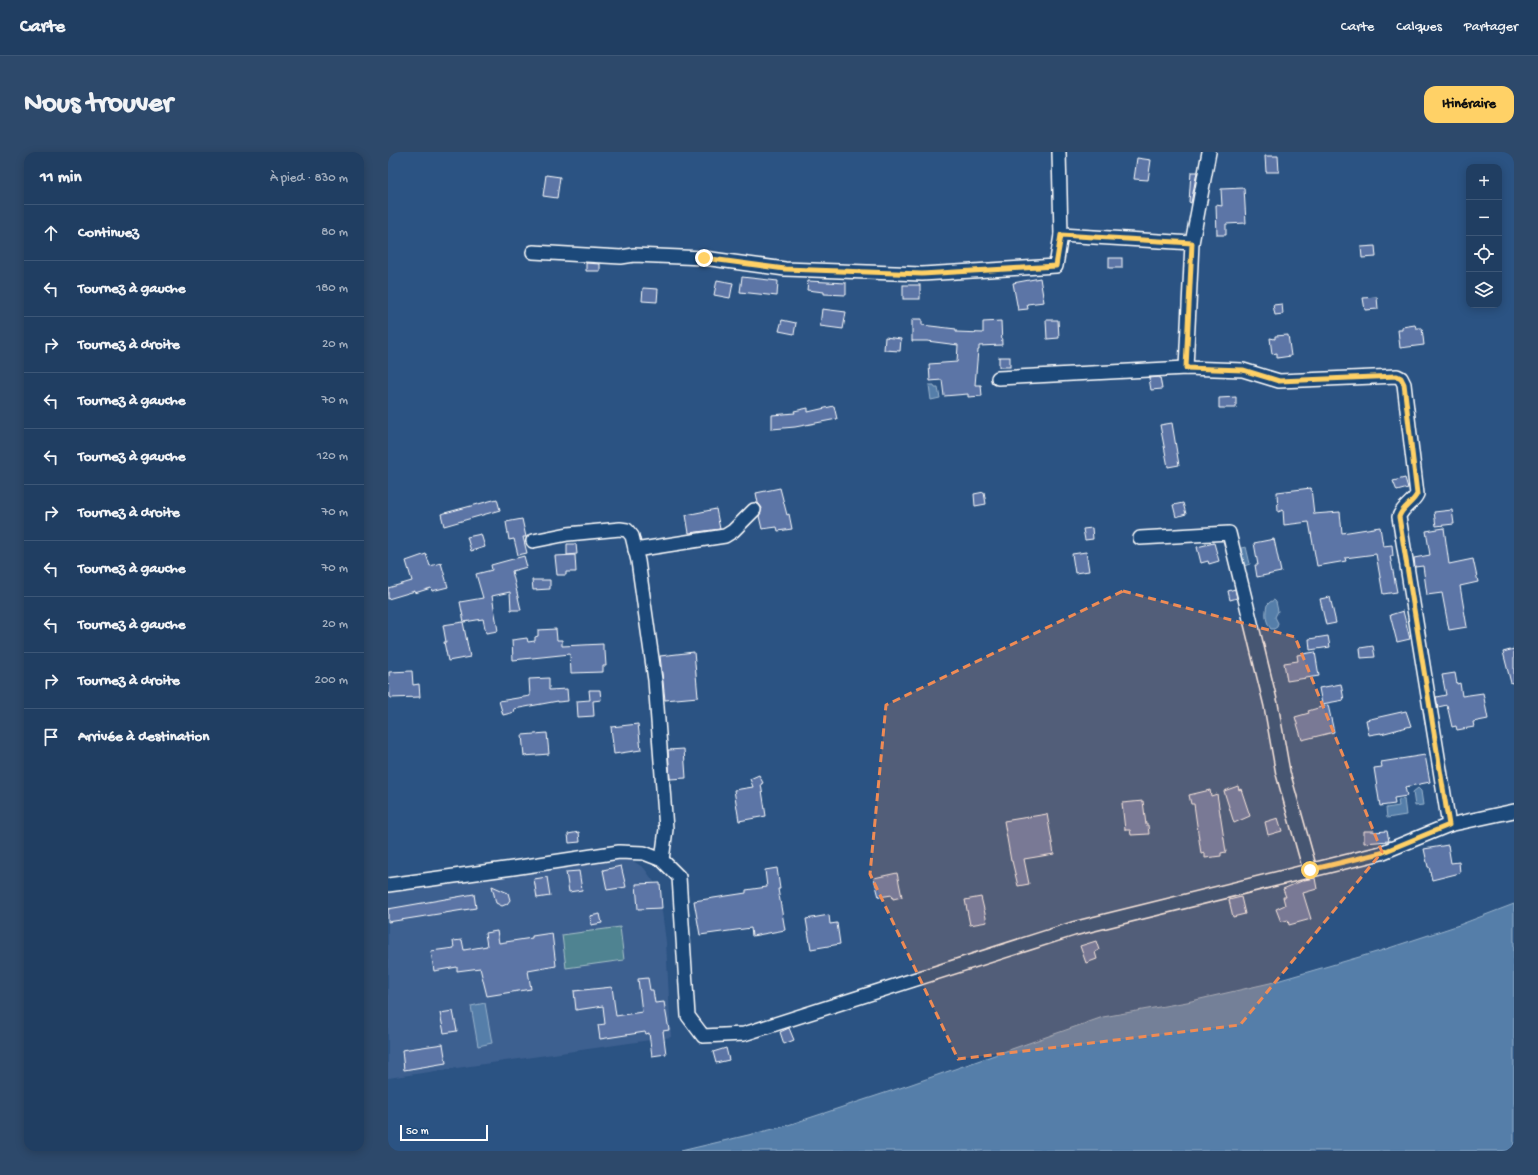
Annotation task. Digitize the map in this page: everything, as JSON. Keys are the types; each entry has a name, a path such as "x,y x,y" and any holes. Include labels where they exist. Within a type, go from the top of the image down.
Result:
{"street":[{"path":"532,252 621,257 704,258 785,269 922,274 1056,266 1061,235 1059,152"},
{"path":"1186,368 1192,243 1209,152"},
{"path":"1061,235 1192,243"},
{"path":"998,378 1186,368 1243,370 1279,381 1397,376 1401,378 1404,384 1417,494 1414,500 1402,510 1399,517 1449,825"},
{"path":"635,550 725,536 733,531 754,510"},
{"path":"533,541 568,534 620,529 627,530 632,536 655,680 666,829 662,860"},
{"path":"1140,538 1229,533 1271,705 1283,772 1310,870"},
{"path":"388,884 513,868 619,852 644,853 662,860 679,877 688,1016 703,1036 744,1034 1073,929 1381,853 1449,825 1514,811"}],"highlighted area":[{"path":"1123,591 1295,637 1382,852 1240,1025 958,1059 870,874 886,705"}],"shaded area":[{"path":"929,385 934,385 935,388 938,388 940,398 931,400"},
{"path":"1246,547 1250,564 1244,566 1241,548"},
{"path":"1274,600 1278,611 1275,617 1278,623 1277,627 1271,629 1266,617 1266,611 1267,605"},
{"path":"1418,788 1421,791 1423,805 1415,806 1413,792"},
{"path":"1404,799 1406,815 1387,818 1386,808 1399,806 1398,800"},
{"path":"619,852 644,868 659,889 666,942 671,1037 388,1078 388,885 513,868 578,866"},
{"path":"1514,904 1514,1151 681,1151 782,1127 909,1085 1103,1017 1187,1002 1270,983 1380,951 1459,925"},
{"path":"485,1003 492,1043 478,1046 471,1006"}],"green space":[{"path":"620,927 624,960 566,968 562,935"}],"building":[{"path":"1265,156 1278,156 1279,172 1266,172"},
{"path":"1137,158 1151,160 1148,180 1134,179"},
{"path":"1191,172 1197,172 1191,203 1189,202"},
{"path":"546,175 560,177 557,198 543,196"},
{"path":"1244,188 1246,223 1226,224 1226,235 1217,235 1216,205 1222,206 1221,189"},
{"path":"1375,246 1376,257 1362,258 1361,247"},
{"path":"1109,258 1122,258 1122,268 1109,268"},
{"path":"586,263 600,264 600,271 586,271"},
{"path":"742,277 778,281 777,296 740,292"},
{"path":"1040,278 1044,302 1027,304 1028,309 1018,310 1013,283"},
{"path":"717,280 733,283 730,298 714,295"},
{"path":"808,281 846,283 846,295 824,294 824,292 807,290"},
{"path":"903,285 920,285 920,299 903,299"},
{"path":"643,288 658,289 657,302 642,301"},
{"path":"1377,297 1378,309 1365,310 1363,298"},
{"path":"1282,304 1283,314 1275,315 1273,305"},
{"path":"822,309 846,312 843,329 820,326"},
{"path":"912,319 922,319 922,325 956,329 956,332 983,333 983,322 1001,321 1002,345 979,346 975,385 981,385 982,396 968,397 968,394 944,396 942,380 930,381 929,364 957,362 958,345 927,341 912,341"},
{"path":"782,320 796,323 794,334 779,331"},
{"path":"1046,320 1058,320 1059,338 1047,339"},
{"path":"1415,325 1416,328 1422,328 1424,345 1400,348 1398,330 1402,330 1402,327"},
{"path":"1288,335 1291,356 1277,358 1277,353 1272,354 1270,338 1275,339 1275,336"},
{"path":"885,337 901,339 900,351 884,350"},
{"path":"999,357 1010,357 1010,367 999,367"},
{"path":"1160,377 1162,389 1151,390 1149,378"},
{"path":"1236,397 1236,408 1219,408 1219,398"},
{"path":"834,406 837,419 795,427 772,429 772,415 795,413 794,411 808,408 808,412"},
{"path":"1172,423 1179,465 1168,467 1160,425"},
{"path":"1405,478 1408,488 1397,491 1393,481"},
{"path":"780,488 787,515 789,514 792,529 778,531 777,527 762,529 759,516 762,508 758,503 756,493"},
{"path":"1311,488 1314,514 1340,512 1342,533 1380,527 1383,546 1392,545 1393,556 1390,556 1397,592 1383,594 1376,554 1345,558 1346,561 1317,566 1309,522 1284,525 1283,510 1278,512 1277,492"},
{"path":"984,492 986,504 975,506 974,494"},
{"path":"497,499 500,510 444,526 441,514"},
{"path":"1183,503 1186,514 1176,517 1173,505"},
{"path":"716,509 720,529 689,533 686,515"},
{"path":"1452,510 1454,524 1436,526 1434,512"},
{"path":"522,519 526,537 523,537 527,553 518,555 514,539 509,540 506,522"},
{"path":"1092,528 1093,539 1085,540 1083,529"},
{"path":"1444,528 1449,564 1473,559 1478,582 1460,586 1467,627 1449,630 1442,593 1427,595 1423,566 1415,567 1414,558 1430,555 1426,531"},
{"path":"481,534 485,547 471,551 467,537"},
{"path":"1274,539 1281,572 1257,577 1255,565 1258,565 1254,543"},
{"path":"1214,543 1219,561 1209,564 1208,561 1201,563 1197,547"},
{"path":"567,544 576,544 577,554 567,555"},
{"path":"1086,552 1089,571 1075,573 1072,554"},
{"path":"426,554 430,566 441,563 448,587 432,591 431,588 415,593 415,591 388,599 388,588 412,581 406,561"},
{"path":"575,555 576,572 566,572 566,575 557,575 555,556"},
{"path":"524,556 527,567 512,571 521,610 511,610 510,592 492,596 498,631 486,633 483,619 464,622 460,602 483,598 476,574 492,570 491,565"},
{"path":"532,580 550,580 550,589 533,590"},
{"path":"1235,589 1237,598 1230,600 1228,591"},
{"path":"1330,597 1336,623 1326,625 1320,599"},
{"path":"1403,611 1410,639 1397,642 1390,615"},
{"path":"463,622 470,657 448,661 444,642 446,642 443,625"},
{"path":"556,629 557,640 562,640 562,646 603,644 606,666 603,666 603,672 571,673 570,654 513,660 512,640 527,638 528,642 535,641 535,637 538,636 538,630"},
{"path":"1328,636 1330,647 1310,650 1309,639"},
{"path":"1373,646 1375,657 1361,658 1360,648"},
{"path":"1514,649 1514,682 1511,683 1503,652"},
{"path":"694,652 698,697 665,700 660,656"},
{"path":"1315,652 1319,676 1287,681 1284,663 1298,661 1297,655"},
{"path":"412,671 413,685 419,684 420,697 390,698 389,672"},
{"path":"1455,673 1457,684 1460,683 1462,696 1483,693 1488,719 1473,722 1474,727 1457,730 1456,726 1452,727 1447,705 1438,707 1436,697 1446,695 1442,675"},
{"path":"549,678 549,690 567,689 568,701 558,701 514,709 515,712 503,715 499,701 530,696 529,679"},
{"path":"1341,684 1344,700 1322,704 1319,688"},
{"path":"589,690 600,690 601,700 593,701 594,716 578,717 577,701 590,700"},
{"path":"1328,705 1334,732 1302,740 1295,717"},
{"path":"1406,711 1411,726 1381,734 1369,735 1366,720"},
{"path":"638,724 641,750 614,754 611,727"},
{"path":"547,733 549,754 524,756 522,735"},
{"path":"684,749 686,778 670,779 668,750"},
{"path":"1425,755 1430,782 1405,787 1407,796 1394,798 1395,804 1380,806 1374,768 1382,767 1381,762"},
{"path":"759,775 763,783 761,784 766,816 739,821 734,790 753,787 750,779"},
{"path":"1238,786 1239,790 1241,789 1250,816 1234,823 1224,791"},
{"path":"1210,790 1211,796 1217,794 1226,852 1221,853 1221,856 1205,858 1205,853 1201,854 1194,804 1191,804 1189,795"},
{"path":"1143,801 1146,825 1148,825 1149,834 1131,835 1130,830 1125,830 1122,803"},
{"path":"1047,814 1054,854 1024,859 1029,884 1018,886 1011,861 1004,821"},
{"path":"1278,818 1282,831 1268,835 1265,822"},
{"path":"1364,831 1387,831 1389,841 1364,843"},
{"path":"579,832 580,842 569,843 568,834"},
{"path":"1448,845 1451,863 1459,862 1460,873 1432,880 1424,849"},
{"path":"621,866 626,887 607,890 603,870"},
{"path":"777,868 780,889 778,889 785,930 752,936 751,928 700,935 694,901 746,893 746,890 767,887 765,870"},
{"path":"579,871 582,890 569,892 566,872"},
{"path":"897,873 902,897 893,899 892,895 879,897 874,878"},
{"path":"547,877 550,896 537,898 534,879"},
{"path":"1315,878 1317,889 1303,893 1311,919 1289,925 1288,920 1281,922 1276,909 1285,905 1283,897 1286,897 1283,889 1304,880"},
{"path":"660,883 662,908 638,909 636,884"},
{"path":"492,886 508,893 510,900 507,904 502,906 496,903"},
{"path":"474,894 476,908 388,922 388,909"},
{"path":"981,897 987,922 970,925 965,900"},
{"path":"1241,897 1245,914 1233,917 1229,900"},
{"path":"600,914 602,923 591,925 590,916"},
{"path":"829,915 830,924 837,923 840,944 811,949 806,919"},
{"path":"497,931 499,943 532,938 532,936 552,933 556,966 528,971 531,989 487,996 480,968 457,971 457,967 434,971 431,951 454,948 453,941 462,940 464,950 487,946 485,933"},
{"path":"1096,941 1099,950 1095,952 1097,959 1086,963 1080,946"},
{"path":"648,978 650,990 653,990 655,1003 664,1002 669,1030 663,1031 666,1054 652,1056 649,1033 646,1034 645,1032 600,1039 598,1025 605,1024 603,1006 576,1010 574,991 612,987 616,1016 642,1012 638,979"},
{"path":"453,1011 457,1031 444,1033 440,1013"},
{"path":"789,1028 794,1040 784,1044 780,1032"},
{"path":"443,1044 446,1063 404,1070 402,1050"},
{"path":"726,1048 729,1060 716,1063 713,1052"}],"route":[{"path":"704,258 785,269 922,274 1056,266 1061,235 1192,243 1186,368 1243,370 1279,381 1397,376 1401,378 1404,384 1417,494 1414,500 1402,510 1399,517 1449,825 1381,853 1310,870"}]}
